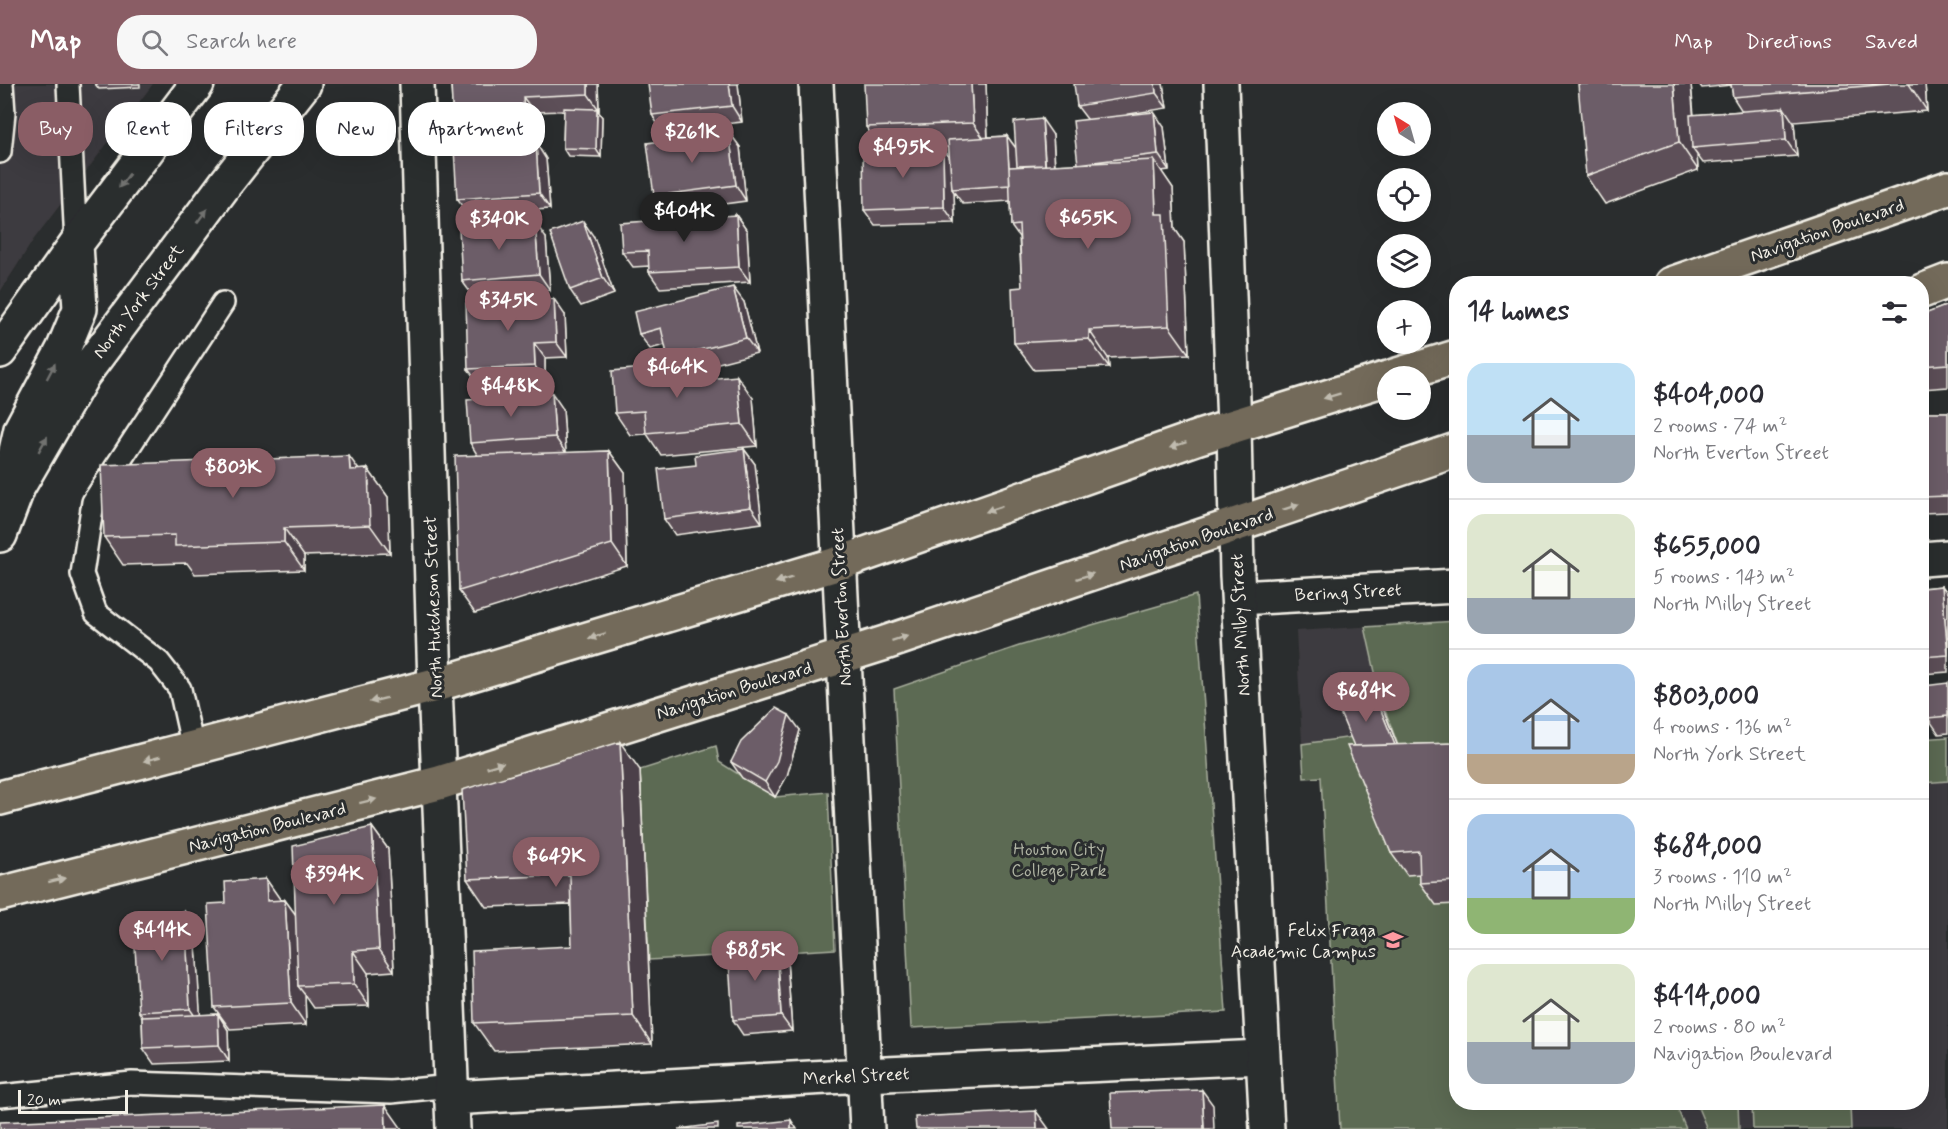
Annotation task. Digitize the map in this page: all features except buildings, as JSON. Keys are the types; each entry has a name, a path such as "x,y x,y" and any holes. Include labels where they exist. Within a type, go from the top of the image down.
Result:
{"main road":[{"name":"Navigation Boulevard","path":"1694,276 1948,188"},
{"path":"1929,289 1948,282"},
{"path":"1427,366 1449,359"},
{"path":"0,798 435,685 840,563 1234,426 1377,381"},
{"name":"Navigation Boulevard","path":"0,894 439,783 844,656 1236,526 1449,452"}],"street":[{"path":"0,351 76,244 197,84"},
{"path":"226,183 280,84"},
{"name":"North York Street","path":"0,535 18,487 83,375 226,183 304,84"},
{"name":"North Hutcheson Street","path":"417,84 435,685 451,1104"},
{"name":"North Everton Street","path":"816,84 867,1129"},
{"name":"North Milby Street","path":"1221,84 1239,598 1267,1129"},
{"path":"0,525 21,429 63,350 80,309 76,244"},
{"path":"1929,558 1948,557"},
{"name":"Bering Street","path":"1239,598 1449,586"},
{"name":"Merkel Street","path":"451,1104 864,1075 1262,1057"}],"lane":[{"path":"0,152 4,113 2,84"},
{"path":"68,84 76,244"},
{"path":"193,748 180,689 159,662 96,613 82,574 93,502 223,303"},
{"path":"0,1096 132,1083 391,1092 451,1104"}],"shaded area":[{"path":"0,84 153,84 139,102 105,102 105,147 34,239 0,292"},
{"name":"Felix Fraga Academic Campus","path":"1449,621 1449,1110 1929,1110 1929,738 1948,737 1948,1129 1340,1129 1321,777 1304,778 1296,631"}],"green space":[{"name":"Houston City College Park","path":"1196,595 1226,1012 911,1028 894,689 1019,646"},
{"path":"1449,621 1449,765 1406,767 1381,699 1365,627"},
{"path":"1353,737 1449,894 1449,1110 1678,1110 1686,1129 1340,1129 1321,777 1304,778 1302,744"},
{"path":"1948,737 1948,781 1929,782 1929,738"},
{"path":"716,746 719,762 775,797 828,792 835,949 649,960 640,770"},
{"path":"1699,1110 1738,1110 1739,1129 1707,1129"},
{"path":"1752,1110 1850,1110 1851,1129 1753,1129"}],"place":[{"name":"Felix Fraga Academic Campus","path":"1393,940"}]}
